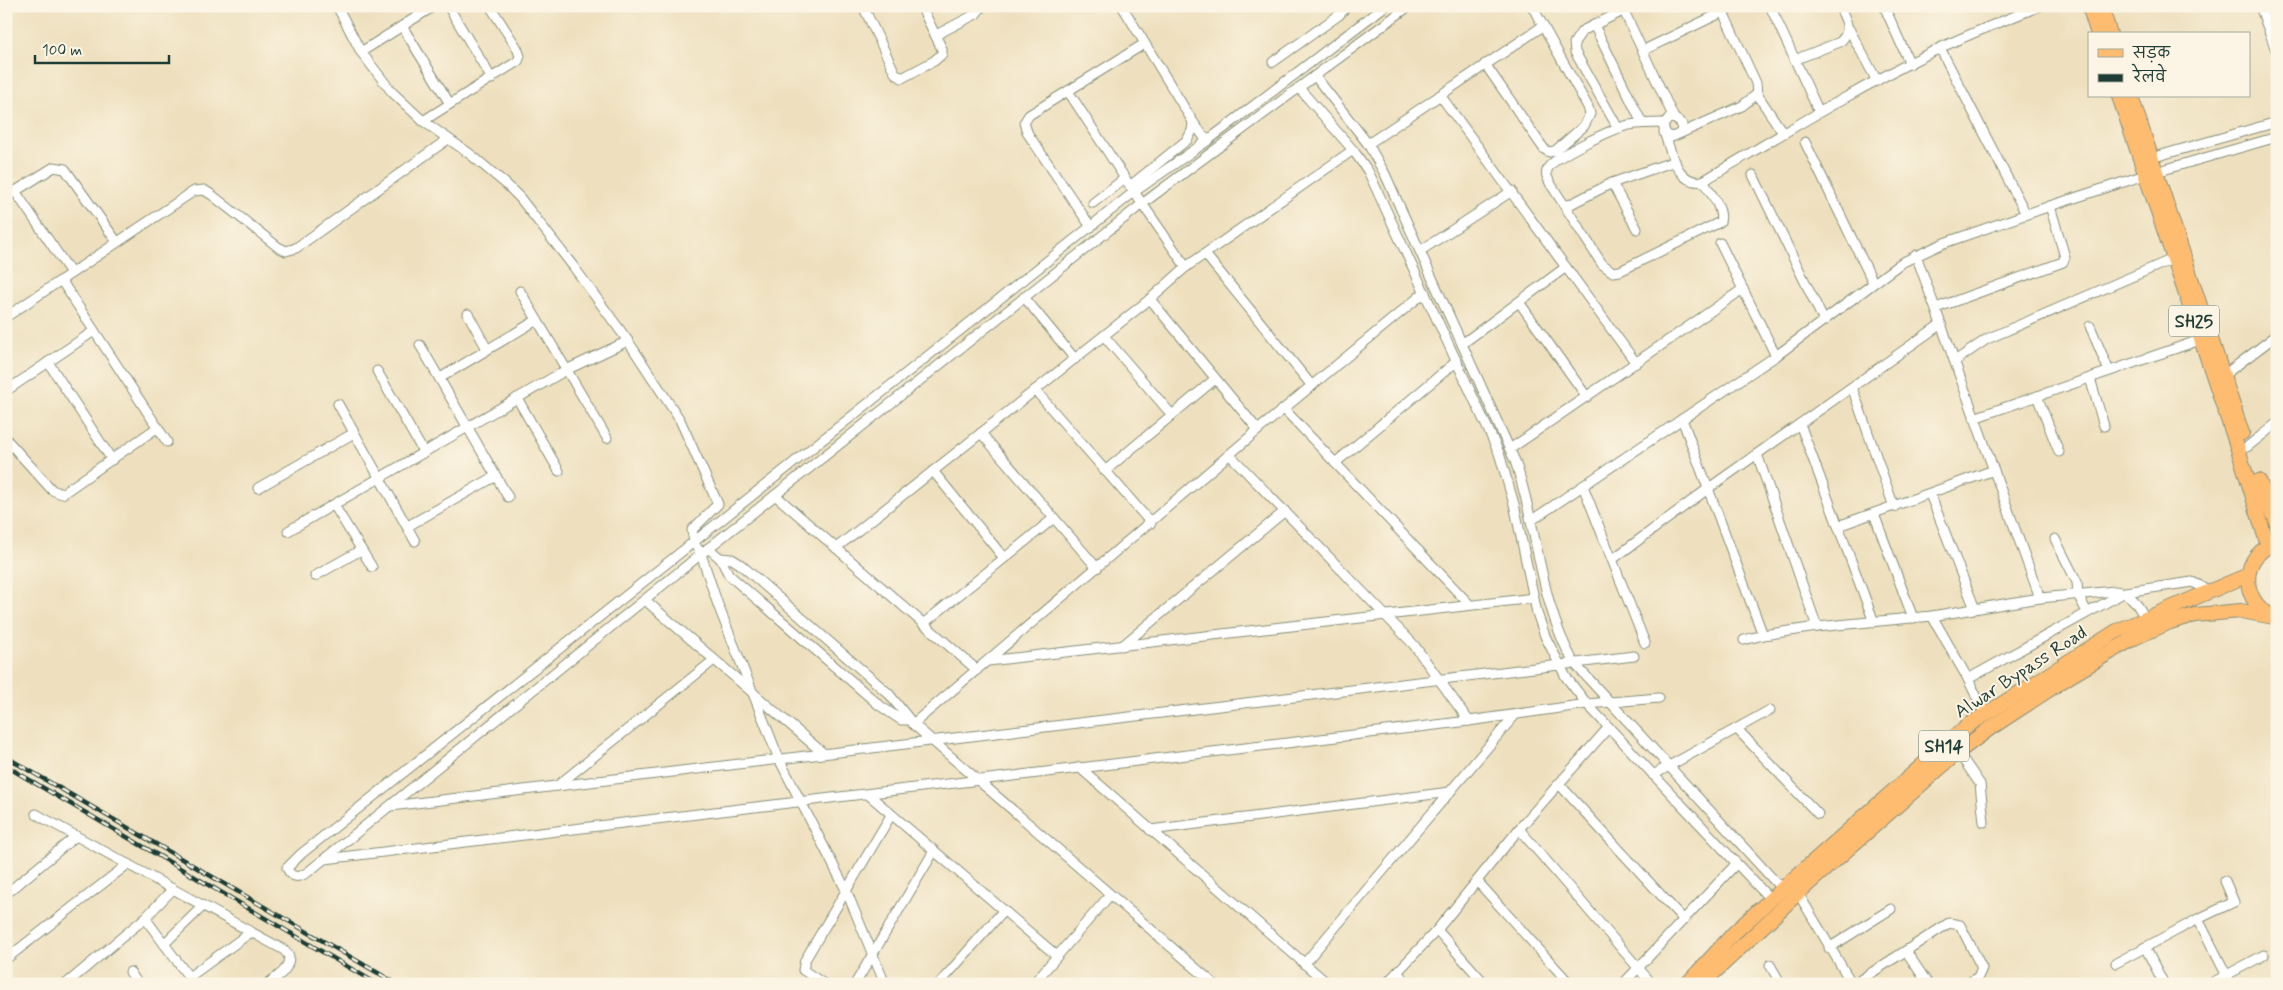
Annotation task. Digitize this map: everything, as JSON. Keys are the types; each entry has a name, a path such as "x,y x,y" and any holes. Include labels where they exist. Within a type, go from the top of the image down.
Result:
{"main road":[{"path":"2089,6 2097,32"},
{"path":"2100,6 2109,32"},
{"name":"SH25","path":"2120,98 2151,174 2224,375 2265,499 2277,523"},
{"name":"SH25","path":"2132,98 2151,158 2151,174 2173,259 2273,545 2258,553 2251,563 2248,575"},
{"path":"2248,575 2248,588 2253,601 2262,611 2275,617"},
{"name":"Alwar Bypass Road","path":"1686,984 1735,932 1782,889 1944,746 1985,714 2117,632 2209,590 2248,575"},
{"name":"Alwar Bypass Road","path":"1702,984 1798,893 1958,752 1989,728 2070,676 2115,648 2149,631 2195,615 2217,612 2241,612 2275,617"}],"street":[{"path":"336,6 361,52 392,92 423,120 492,171 520,198 628,341 680,420 718,504 728,516"},
{"path":"361,52 434,6"},
{"path":"448,6 492,79"},
{"path":"423,120 512,67 518,61 520,56 518,48 490,6"},
{"path":"862,6 898,77 902,78 939,58 942,50 921,6"},
{"path":"936,35 976,14 982,6"},
{"path":"1122,6 1193,122 1207,141"},
{"path":"1273,62 1339,15 1347,6"},
{"path":"1193,122 1192,131 1186,140 1130,185 1090,227 309,848 287,868 294,877 300,877 391,806 704,551 1142,204 1409,6"},
{"path":"1485,64 1541,145 1549,152 1555,151 1584,126 1590,114 1532,6"},
{"path":"1618,128 1575,52 1574,43 1576,36 1633,6"},
{"path":"1644,50 1734,6"},
{"path":"1770,6 1819,112"},
{"path":"1839,6 1877,81"},
{"path":"1884,6 1910,64"},
{"path":"1674,118 1668,119 1664,128 1675,161 1688,181 1695,183 1704,181 1819,112 1940,48 2040,6"},
{"path":"2260,6 2277,53"},
{"path":"1093,202 1130,185 1207,141 1380,8"},
{"path":"1624,11 1644,50 1674,118 1682,124 1681,133"},
{"path":"1723,12 1756,83 1757,94 1783,133"},
{"path":"2266,23 2277,19"},
{"path":"1594,25 1642,123"},
{"path":"402,26 450,104"},
{"path":"1368,144 1543,26"},
{"path":"1794,60 1840,42 1846,37 1849,29"},
{"path":"1090,227 1024,128 1024,123 1029,115 1144,44"},
{"path":"1940,48 2026,214"},
{"path":"1315,76 1368,144 1385,174 1510,449 1526,492 1553,619 1562,643 1574,663 1782,889"},
{"path":"1298,88 1353,150 1378,190 1499,452 1514,504 1534,598 1545,636 1559,665 1587,704 1771,900"},
{"path":"1068,91 1186,267"},
{"path":"1704,181 1720,209 1722,217 1720,222 1620,272 1613,272 1602,264 1546,176 1548,169 1563,156 1618,128 1642,123 1664,128 1672,137 1742,106 1757,94"},
{"path":"1440,95 1636,363"},
{"path":"2151,158 2277,122"},
{"path":"1532,520 1776,356 1874,282 1916,255 2050,206 2277,137"},
{"path":"6,318 194,191 204,190 278,247 286,251 296,248 448,139"},
{"path":"1805,142 1874,282"},
{"path":"836,548 1104,336 1186,267 1353,150"},
{"path":"1565,207 1612,183 1675,161"},
{"path":"6,197 54,167 66,168 117,242"},
{"path":"1753,175 1824,321"},
{"path":"1612,183 1637,229"},
{"path":"15,191 71,273"},
{"path":"1420,252 1512,191"},
{"path":"1936,308 2063,262 2065,257 2050,206"},
{"path":"1720,243 1776,356"},
{"path":"1205,254 1312,386"},
{"path":"1916,255 2040,598"},
{"path":"1955,361 1987,339 2173,259"},
{"path":"1462,344 1566,266"},
{"path":"61,280 167,442"},
{"path":"1510,449 1743,290"},
{"path":"520,291 607,438"},
{"path":"720,558 729,575 879,705 901,720 911,722 988,661 1258,430 1425,292"},
{"path":"1024,297 1075,359"},
{"path":"1150,299 1258,430"},
{"path":"1519,302 1587,397"},
{"path":"468,314 487,349"},
{"path":"440,378 537,320"},
{"path":"1613,559 1708,488 1941,324"},
{"path":"2090,326 2109,372"},
{"path":"6,391 94,331"},
{"path":"2224,375 2277,335"},
{"path":"1104,336 1172,415"},
{"path":"1974,418 2200,340"},
{"path":"288,531 566,370 628,341"},
{"path":"420,345 508,497"},
{"path":"1335,463 1457,361"},
{"path":"48,362 112,460"},
{"path":"377,371 424,453"},
{"path":"2090,378 2104,426"},
{"path":"1105,471 1215,379"},
{"path":"1852,387 1894,507"},
{"path":"1035,390 1151,522"},
{"path":"2037,396 2059,452"},
{"path":"517,398 559,472"},
{"path":"338,404 416,541"},
{"path":"1284,409 1470,605"},
{"path":"1682,419 1763,635"},
{"path":"2246,446 2277,423"},
{"path":"1800,424 1874,622"},
{"path":"6,439 47,486 58,493 67,491 158,427"},
{"path":"258,488 354,433"},
{"path":"981,433 1097,568"},
{"path":"1757,454 1818,627"},
{"path":"1230,455 1414,645 1469,721"},
{"path":"1838,526 1994,470"},
{"path":"933,471 1004,558"},
{"path":"408,526 496,476"},
{"path":"1583,486 1645,643"},
{"path":"1930,494 1975,609"},
{"path":"775,495 977,670"},
{"path":"718,504 692,530 694,543 704,551 720,558 732,559 740,564 889,694 902,708 911,722 976,780 1214,984"},
{"path":"334,505 372,567"},
{"path":"1122,646 1285,511"},
{"path":"1874,514 1913,618"},
{"path":"923,624 1054,518"},
{"path":"2055,539 2077,582 2078,595 2087,612"},
{"path":"315,576 361,550"},
{"path":"704,551 752,692 779,759 846,890 885,984"},
{"path":"1744,640 1763,635 1818,627 1932,616 2040,598 2114,591 2124,592 2192,582 2209,590"},
{"path":"1968,679 2124,592"},
{"path":"2124,592 2132,598 2145,618"},
{"path":"988,661 1534,598"},
{"path":"644,600 824,753"},
{"path":"1932,616 1968,679 1985,714"},
{"path":"391,806 1438,678 1634,656"},
{"path":"557,786 714,660"},
{"path":"324,859 800,801 869,795 1079,767 1469,721 1587,704 1659,698"},
{"path":"1653,775 1770,710"},
{"path":"1304,964 1515,715"},
{"path":"1386,984 1437,930 1519,829 1609,727"},
{"path":"1737,729 1818,814"},
{"path":"1958,752 1980,784 1984,822"},
{"path":"1079,767 1328,984"},
{"path":"1559,784 1683,919"},
{"path":"1150,830 1450,792"},
{"path":"869,795 1057,956"},
{"path":"36,814 284,950 289,956 289,965 267,984"},
{"path":"824,984 803,970 804,960 891,815"},
{"path":"1519,829 1652,984"},
{"path":"6,894 76,836"},
{"path":"855,984 934,851"},
{"path":"6,959 128,864"},
{"path":"1623,984 1736,864"},
{"path":"1477,881 1570,984"},
{"path":"2116,964 2198,919 2234,902 2225,881"},
{"path":"66,984 77,980 145,918 173,889"},
{"path":"1798,893 1829,948 1853,984 1949,923 1960,925 1982,968 1978,977 1967,984"},
{"path":"1034,984 1110,895"},
{"path":"164,944 204,906"},
{"path":"1829,948 1892,909"},
{"path":"939,984 1004,910"},
{"path":"145,918 191,980 251,932"},
{"path":"2198,919 2229,980"},
{"path":"1437,930 1485,984"},
{"path":"2145,947 2164,984"},
{"path":"1906,951 1928,984"},
{"path":"2210,984 2229,980 2264,955"},
{"path":"1770,965 1782,984"},
{"path":"130,972 138,984"},
{"path":"1397,972 1407,984"}],"railway":[{"path":"6,757 397,984"},
{"path":"6,766 377,984"}]}
